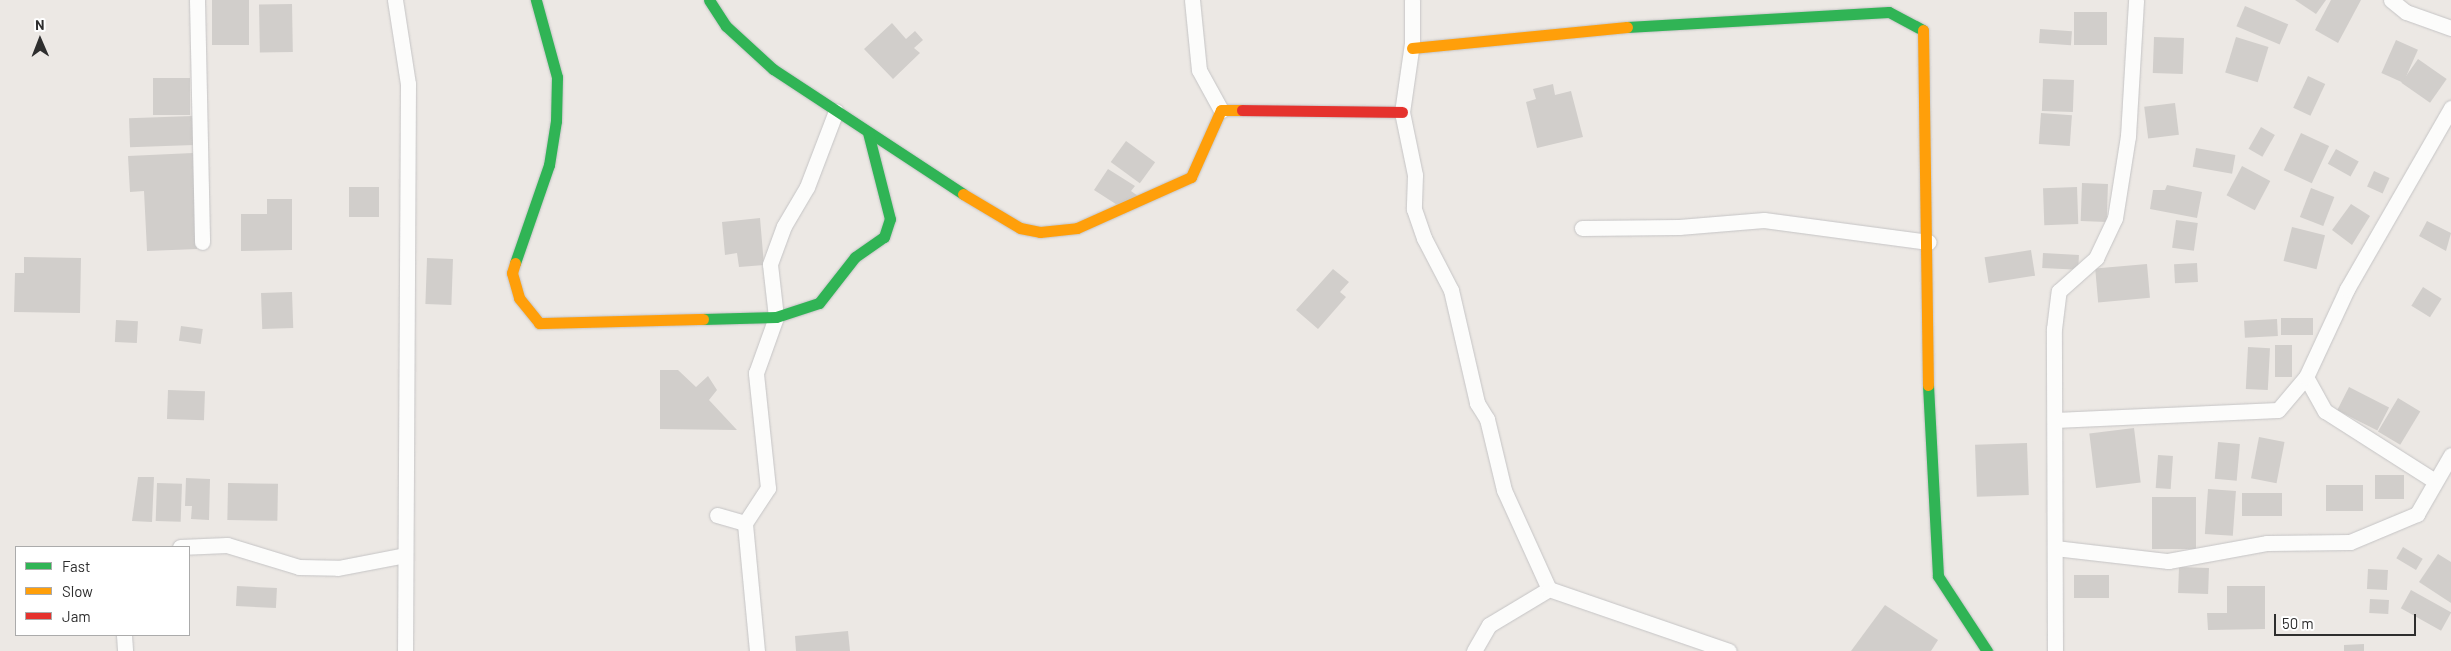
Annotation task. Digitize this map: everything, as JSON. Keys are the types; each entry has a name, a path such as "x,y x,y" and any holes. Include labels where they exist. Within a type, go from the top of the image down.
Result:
{"street":[{"path":"197,0 202,242"},
{"path":"395,0 408,84 405,651"},
{"path":"536,0 557,77 556,104 549,165 512,272 529,315 539,323 561,324 776,317 819,303 855,257 884,238 890,218 887,200 868,133"},
{"path":"709,0 726,26 773,69 868,133 1020,228 1054,232 1137,206 1191,178 1221,110"},
{"path":"1192,0 1199,70 1221,110"},
{"path":"1412,0 1412,48 1402,112 1415,175 1416,216 1451,290 1477,403 1487,419 1504,490 1549,589 1729,651"},
{"path":"2055,651 2054,420 2059,291 2096,258 2116,211 2128,136 2136,0"},
{"path":"2391,0 2406,12 2451,28"},
{"path":"1412,48 1578,30 1889,12 1923,28 1929,242 1928,390 1938,576 1987,651"},
{"path":"2054,420 2278,410 2306,377 2347,289 2451,108"},
{"path":"1221,110 1402,112"},
{"path":"757,651 745,523 768,488 756,372 776,317 770,264 784,226 807,187 836,111"},
{"path":"1582,228 1679,227 1764,220 1929,242"},
{"path":"2306,377 2325,411 2435,481"},
{"path":"2055,548 2168,561 2267,543 2350,542 2417,514 2451,455"},
{"path":"717,515 745,523"},
{"path":"190,547 227,545 299,567 338,568 405,556"},
{"path":"1474,651 1489,625 1549,589"},
{"path":"124,636 124,651"}],"building":[{"path":"212,0 249,0 249,45 212,45"},
{"path":"2295,0 2326,0 2316,14"},
{"path":"2331,0 2361,0 2338,43 2315,30"},
{"path":"292,4 293,52 260,53 259,5"},
{"path":"2245,6 2288,24 2280,45 2236,26"},
{"path":"2074,12 2107,12 2107,45 2074,45"},
{"path":"892,23 906,39 915,31 923,40 914,48 920,53 893,79 864,49"},
{"path":"2040,29 2072,31 2071,45 2039,43"},
{"path":"2154,37 2184,38 2183,74 2153,73"},
{"path":"2236,37 2269,47 2258,82 2225,72"},
{"path":"2396,40 2418,50 2403,83 2381,73"},
{"path":"2418,59 2447,79 2430,103 2401,83"},
{"path":"2308,76 2325,84 2310,116 2293,108"},
{"path":"153,78 190,78 190,115 153,115"},
{"path":"2043,79 2074,80 2073,112 2042,111"},
{"path":"1553,84 1555,95 1571,91 1583,137 1537,148 1526,102 1536,99 1533,89"},
{"path":"2175,103 2179,135 2148,139 2144,107"},
{"path":"2041,113 2072,115 2070,146 2039,144"},
{"path":"193,116 194,145 130,147 129,118"},
{"path":"2261,127 2275,135 2262,157 2248,149"},
{"path":"2301,133 2329,146 2312,183 2284,170"},
{"path":"1126,141 1155,162 1140,183 1111,162"},
{"path":"2196,148 2235,155 2232,174 2193,167"},
{"path":"2336,149 2359,162 2350,176 2328,164"},
{"path":"193,153 197,249 147,251 144,191 130,192 128,156"},
{"path":"2242,166 2270,181 2255,210 2227,195"},
{"path":"1108,169 1135,186 1131,191 1138,196 1122,208 1094,190"},
{"path":"2374,171 2390,178 2383,193 2367,187"},
{"path":"2082,183 2108,184 2107,222 2081,221"},
{"path":"2167,185 2202,192 2197,218 2150,209 2153,190 2165,190"},
{"path":"349,187 379,187 379,217 349,217"},
{"path":"2077,187 2078,224 2044,225 2043,188"},
{"path":"2311,188 2334,197 2323,226 2300,217"},
{"path":"267,199 292,199 292,250 241,251 241,214 267,214"},
{"path":"2351,204 2370,216 2352,245 2332,230"},
{"path":"760,218 764,265 739,267 737,253 725,255 722,222"},
{"path":"2176,220 2198,223 2194,251 2172,248"},
{"path":"2427,221 2451,233 2446,251 2419,236"},
{"path":"2292,227 2325,235 2317,269 2284,261"},
{"path":"2031,250 2035,276 1989,283 1985,257"},
{"path":"2043,253 2079,255 2078,270 2042,268"},
{"path":"24,257 81,258 80,313 14,312 15,273 24,273"},
{"path":"427,258 453,259 451,305 425,304"},
{"path":"2197,263 2198,282 2175,283 2174,264"},
{"path":"2147,264 2150,298 2098,302 2095,269"},
{"path":"1333,269 1349,282 1340,292 1346,297 1318,329 1296,310"},
{"path":"2423,287 2442,299 2430,317 2411,306"},
{"path":"292,292 293,328 262,329 261,293"},
{"path":"2281,318 2313,318 2313,335 2281,335"},
{"path":"2277,319 2278,336 2245,338 2244,321"},
{"path":"116,320 138,321 137,343 115,342"},
{"path":"181,326 203,329 201,344 179,341"},
{"path":"2275,345 2292,345 2292,377 2275,377"},
{"path":"2248,347 2270,348 2268,390 2246,389"},
{"path":"660,370 678,370 696,387 708,376 717,390 709,400 737,430 660,429"},
{"path":"2349,387 2389,407 2377,431 2337,410"},
{"path":"168,390 205,391 204,420 167,419"},
{"path":"2398,398 2420,411 2400,445 2378,431"},
{"path":"2134,428 2141,483 2096,488 2089,433"},
{"path":"2259,437 2285,442 2277,483 2251,478"},
{"path":"2218,442 2240,444 2237,481 2215,479"},
{"path":"2027,443 2029,495 1977,497 1975,445"},
{"path":"2158,455 2173,456 2171,489 2156,488"},
{"path":"2375,475 2404,475 2404,499 2375,499"},
{"path":"138,477 154,477 152,522 132,521"},
{"path":"186,478 210,479 209,520 191,519 192,506 185,506"},
{"path":"157,483 182,484 181,522 156,521"},
{"path":"228,483 278,484 277,521 227,520"},
{"path":"2326,485 2363,485 2363,511 2326,511"},
{"path":"2208,489 2236,491 2233,536 2205,534"},
{"path":"2242,493 2282,493 2282,516 2242,516"},
{"path":"2152,497 2196,497 2196,549 2152,549"},
{"path":"2403,547 2423,559 2416,570 2396,558"},
{"path":"2438,554 2451,562 2451,603 2419,582"},
{"path":"2179,567 2209,568 2208,594 2178,593"},
{"path":"2368,569 2388,570 2387,590 2367,589"},
{"path":"2074,575 2109,575 2109,598 2074,598"},
{"path":"237,586 277,588 276,608 236,606"},
{"path":"2227,586 2265,586 2265,629 2208,630 2207,613 2227,613"},
{"path":"2411,590 2451,612 2441,631 2401,608"},
{"path":"2370,599 2389,600 2388,614 2369,613"},
{"path":"1885,605 1938,640 1931,651 1851,651"},
{"path":"848,631 850,651 796,651 795,636"},
{"path":"2364,644 2364,651 2344,651 2344,645"}],"traffic: fast":[{"path":"515,263 549,165 556,121 557,77 536,0"},
{"path":"709,0 726,26 773,69 963,194"},
{"path":"1627,27 1889,12 1923,30"},
{"path":"703,319 776,317 819,303 855,257 884,237 890,219 868,133"},
{"path":"1928,385 1938,576 1987,651"}],"traffic: slow":[{"path":"1412,48 1627,27"},
{"path":"1923,30 1928,385"},
{"path":"963,194 1020,228 1040,232 1077,228 1191,177 1221,110 1242,110"},
{"path":"515,263 512,273 519,298 539,323 703,319"}],"traffic: jam":[{"path":"1242,110 1402,112"}]}
